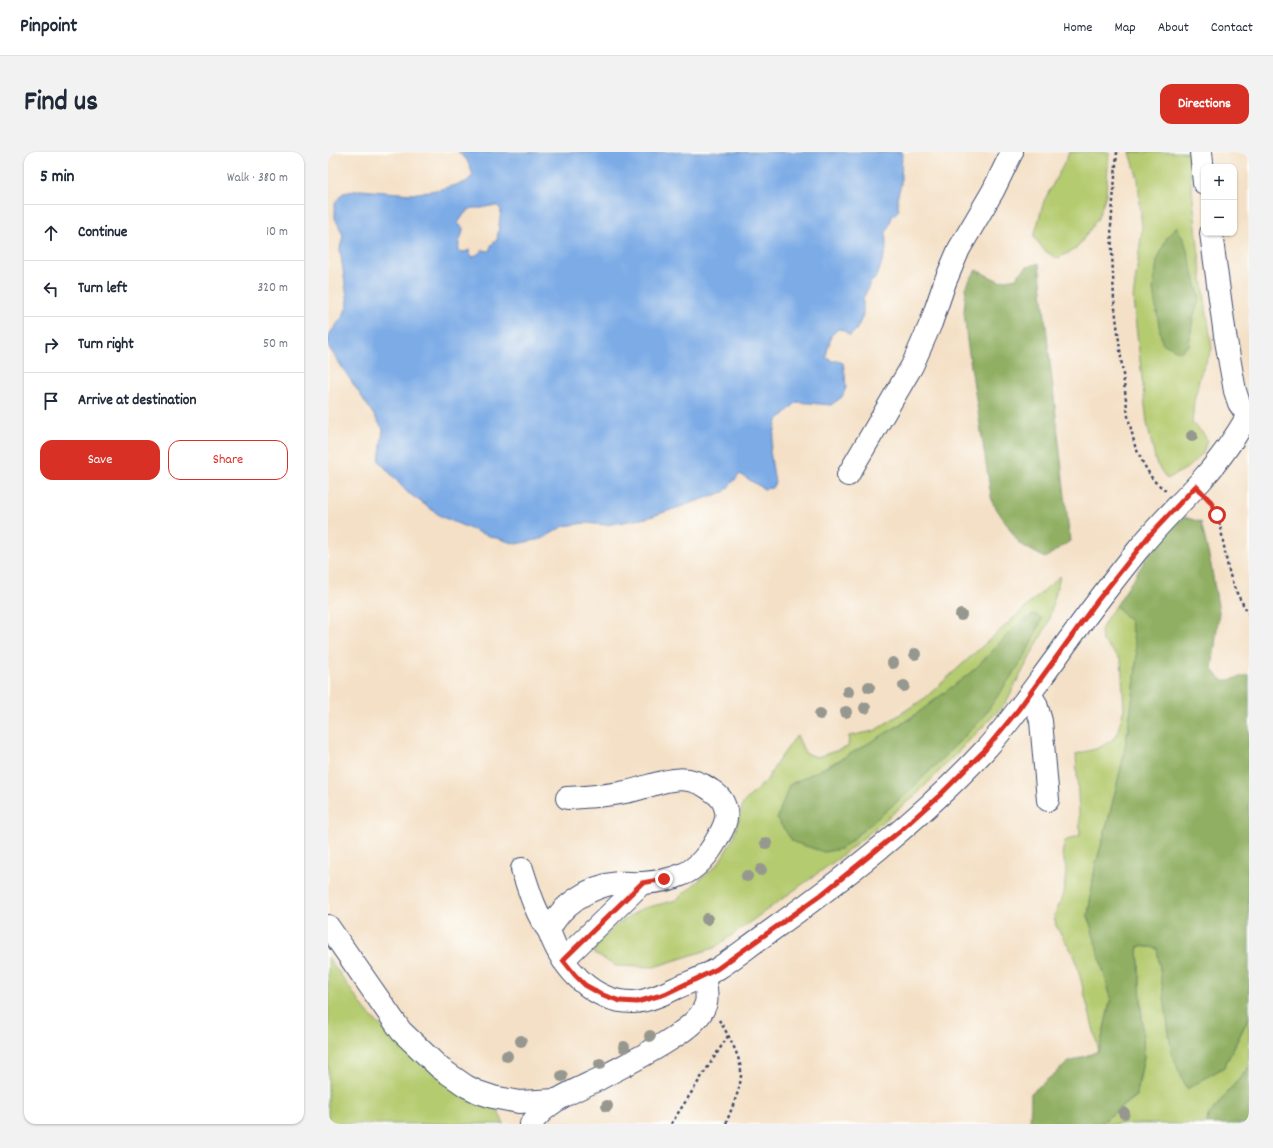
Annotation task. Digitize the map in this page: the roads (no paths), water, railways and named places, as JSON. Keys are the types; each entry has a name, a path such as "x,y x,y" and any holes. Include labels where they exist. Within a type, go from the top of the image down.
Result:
{"lane":[{"path":"848,475 912,366 931,324 945,282 959,249 1012,152"},
{"path":"1201,152 1202,164"},
{"path":"522,869 536,910 543,923 550,931 553,941 563,960 575,975 585,985 603,995 620,1001 637,1002 665,994 717,969 821,895 900,831 940,795 985,750 1018,710 1098,600 1148,537 1196,486 1234,440 1249,414 1239,403 1235,391 1225,335 1211,236"},
{"path":"1030,694 1036,704 1041,721 1048,800"},
{"path":"550,931 558,916 567,906 582,896 599,888 618,883 642,883 682,875 712,849 724,828 727,814 724,803 718,794 694,780 677,779 626,792 603,796 567,798"},
{"path":"563,960 642,883"},
{"path":"328,926 401,1031 440,1068 466,1086 478,1092 506,1100 533,1114 556,1100 654,1050 688,1028 702,1012 707,1001 704,975"}],"water":[{"path":"458,152 902,152 901,185 897,198 899,210 892,217 886,233 886,250 877,277 870,283 863,299 863,315 857,329 850,336 843,330 838,329 831,336 827,351 826,357 832,361 843,363 846,388 842,397 831,405 797,402 777,421 770,451 775,483 772,488 764,489 740,474 724,492 647,518 606,525 585,523 564,526 542,539 516,544 480,533 442,517 407,492 379,461 383,429 328,346 328,336 343,316 348,304 340,249 343,235 335,218 335,203 343,193 360,190 412,194 441,189 466,182 473,175 467,160","holes":["498,206 501,210 497,240 492,244 489,251 483,250 472,257 469,250 465,252 459,251 463,228 458,223 465,213 472,208"]}]}
